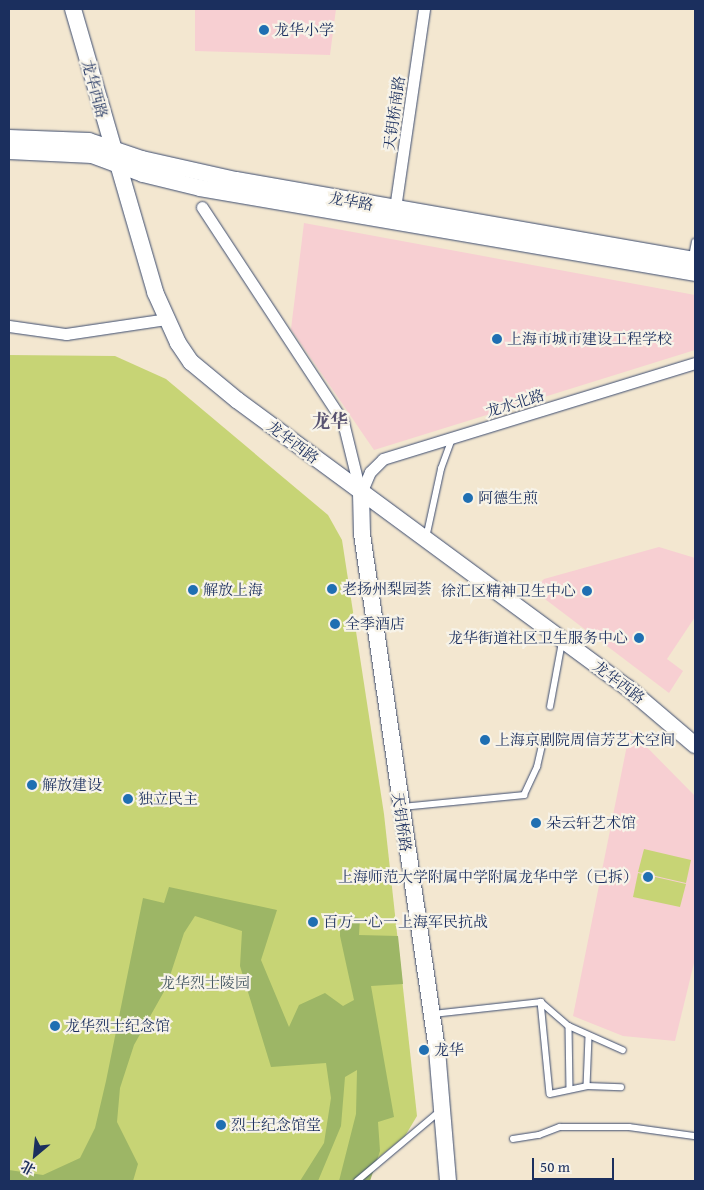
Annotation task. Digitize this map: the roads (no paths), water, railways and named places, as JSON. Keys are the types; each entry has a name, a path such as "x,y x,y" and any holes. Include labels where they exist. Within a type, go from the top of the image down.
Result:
{"street":[{"name":"龙华西路","path":"73,9 115,163 166,319 178,343 199,371 665,717 695,745"},
{"name":"天钥桥南路","path":"394,215 424,9"},
{"name":"龙华路","path":"9,138 89,140 111,146 142,159 394,215"},
{"name":"龙华路","path":"9,151 92,155 143,174 200,188 394,215 694,264"},
{"path":"202,207 343,422 361,493"},
{"path":"9,326 66,334 166,319"},
{"name":"龙水北路","path":"361,493 370,472 383,459 695,363"},
{"name":"天钥桥路","path":"361,493 362,534 431,1014 448,1181"}],"lane":[{"path":"694,264 695,242"},
{"path":"425,540 441,469 452,438"},
{"path":"550,706 562,640"},
{"path":"400,807 524,794 537,767 543,740"},
{"path":"431,1014 541,1002 569,1026 589,1037 623,1050"},
{"path":"541,1002 550,1094 587,1086 621,1088"},
{"path":"569,1026 570,1089"},
{"path":"587,1086 589,1037"},
{"path":"357,1181 442,1110"},
{"path":"513,1139 539,1135 560,1127 629,1127 695,1136"}],"place":[{"name":"龙华小学","path":"264,30"},
{"name":"上海市城市建设工程学校","path":"497,339"},
{"name":"阿德生煎","path":"468,498"},
{"name":"老扬州梨园荟","path":"332,589"},
{"name":"解放上海","path":"193,590"},
{"name":"徐汇区精神卫生中心","path":"587,591"},
{"name":"全季酒店","path":"335,624"},
{"name":"龙华街道社区卫生服务中心","path":"639,638"},
{"name":"上海京剧院周信芳艺术空间","path":"485,740"},
{"name":"解放建设","path":"32,785"},
{"name":"独立民主","path":"128,799"},
{"name":"朵云轩艺术馆","path":"536,823"},
{"name":"上海师范大学附属中学附属龙华中学（已拆）","path":"648,877"},
{"name":"百万一心一上海军民抗战","path":"313,922"},
{"name":"龙华烈士纪念馆","path":"55,1026"},
{"name":"龙华","path":"424,1050"},
{"name":"烈士纪念馆堂","path":"221,1125"}],"district":[{"name":"龙华","path":"330,421"}],"park label":[{"name":"龙华烈士陵园","path":"205,983"}]}
